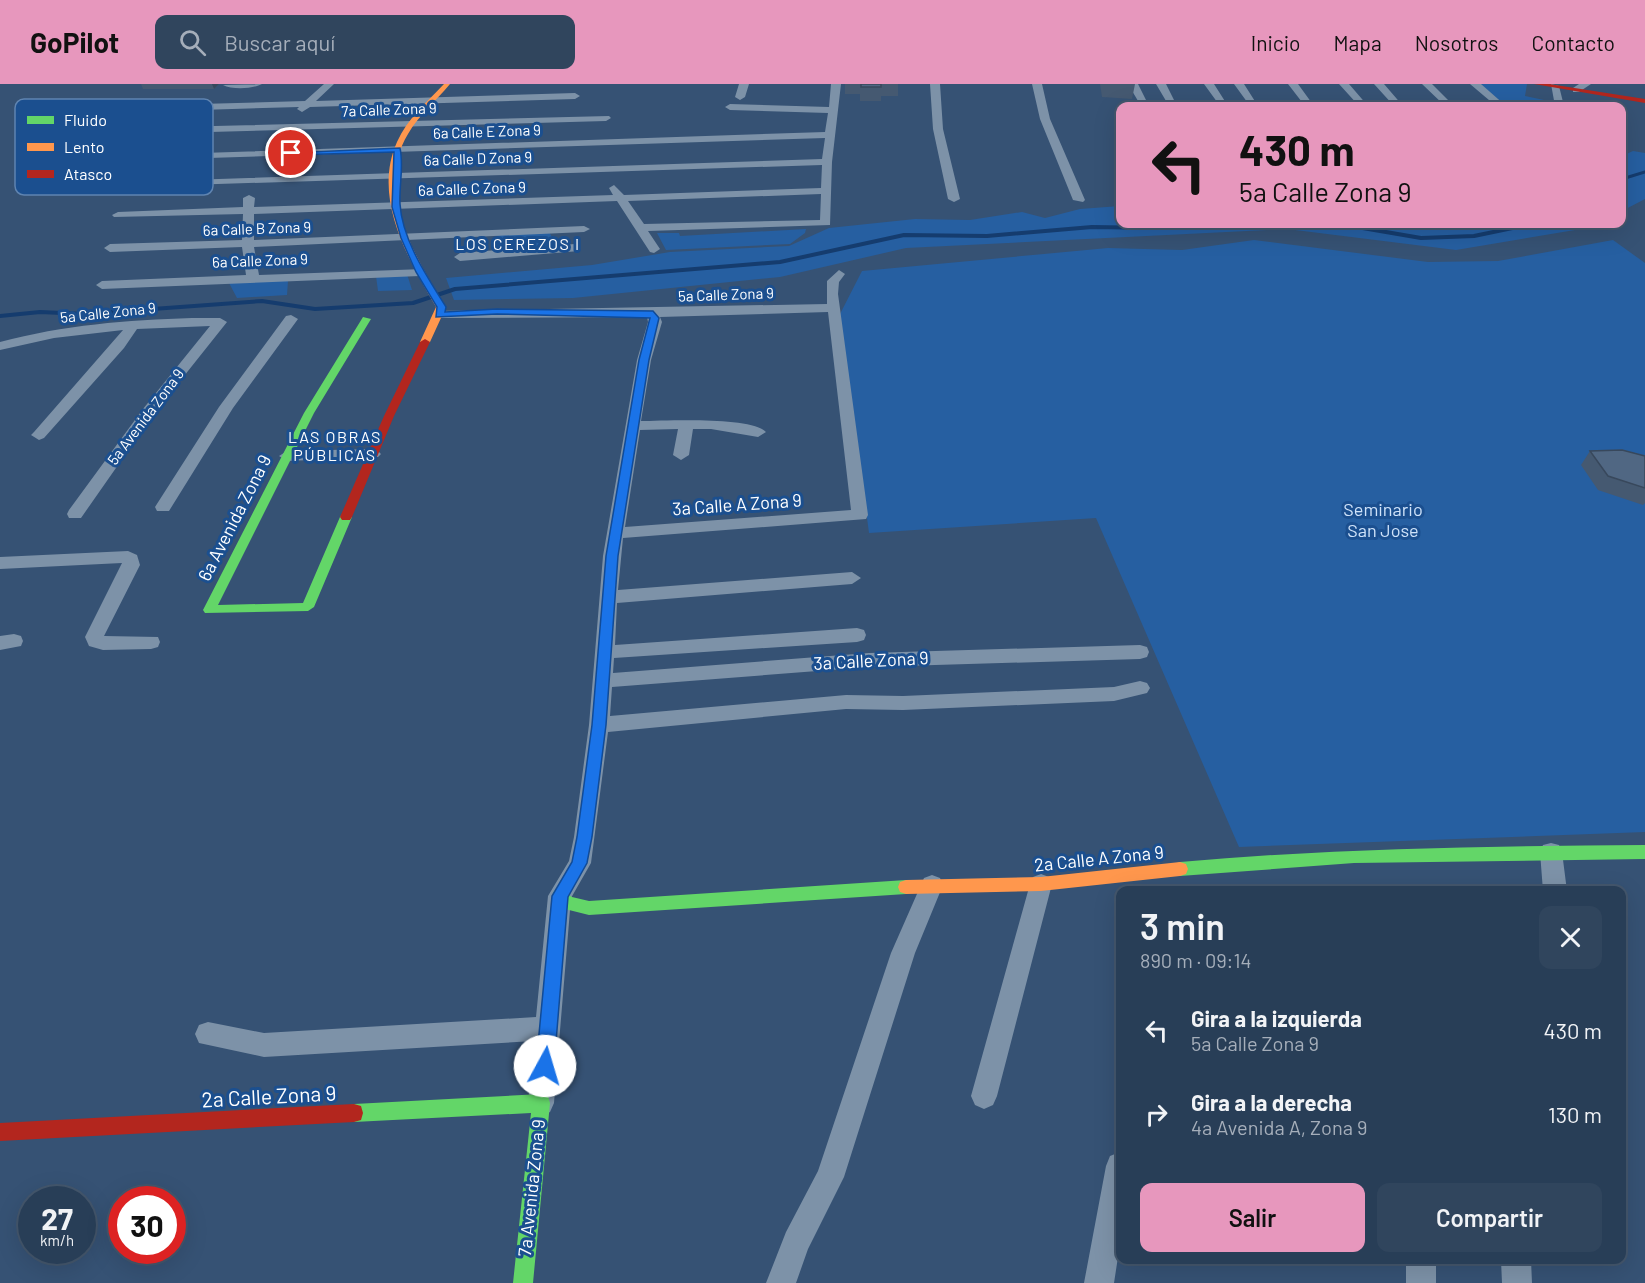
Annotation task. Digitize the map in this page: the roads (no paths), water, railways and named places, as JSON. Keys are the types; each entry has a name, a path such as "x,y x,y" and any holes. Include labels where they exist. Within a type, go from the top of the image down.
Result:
{"street":[{"path":"228,85 257,84"},
{"path":"311,104 328,84"},
{"path":"258,278 253,244 252,211 259,168 286,128 336,84"},
{"path":"287,456 373,454 440,311 404,237 396,207 395,177 397,150 413,124 447,84"},
{"path":"548,84 605,112 603,156 619,198 654,249"},
{"path":"740,97 744,84"},
{"path":"640,228 826,223 827,162 836,84"},
{"path":"935,84 938,129 954,199"},
{"path":"1036,84 1045,119 1078,201"},
{"path":"1133,84 1143,102"},
{"path":"1161,84 1171,102"},
{"path":"1209,84 1221,102"},
{"path":"1239,84 1251,102"},
{"path":"1293,84 1307,102"},
{"path":"1344,84 1360,102"},
{"path":"1379,84 1396,102"},
{"path":"1427,84 1446,102"},
{"path":"1475,84 1496,102"},
{"path":"1537,84 1581,87 1645,101"},
{"path":"1554,86 1559,102"},
{"path":"213,107 584,100"},
{"path":"730,107 834,110"},
{"name":"7a Calle Zona 9","path":"213,129 606,118"},
{"name":"6a Calle E Zona 9","path":"213,164 259,168 397,150 603,156 746,125 831,135"},
{"name":"6a Calle D Zona 9","path":"213,174 259,168 395,177 603,156 827,162"},
{"name":"6a Calle C Zona 9","path":"118,215 396,207 826,190"},
{"name":"6a Calle B Zona 9","path":"110,248 584,229"},
{"path":"564,230 583,260"},
{"path":"479,232 491,254"},
{"path":"460,257 575,248"},
{"name":"6a Calle Zona 9","path":"102,285 420,272"},
{"path":"833,308 831,286 839,274"},
{"name":"5a Calle Zona 9","path":"440,311 653,313 833,308"},
{"name":"3a Calle A Zona 9","path":"616,533 860,516 845,378 833,308"},
{"name":"7a Avenida Zona 9","path":"523,1283 560,896 579,863 599,725 616,533 644,360 654,329 653,313"},
{"path":"163,507 226,407 291,319"},
{"name":"6a Avenida Zona 9","path":"366,319 287,456 209,610 308,607 373,454"},
{"name":"5a Calle Zona 9","path":"0,346 41,337 133,324 220,322"},
{"name":"5a Avenida Zona 9","path":"75,514 148,412 220,322"},
{"path":"39,435 120,345 133,324"},
{"path":"681,455 686,424"},
{"path":"634,426 720,425 758,432"},
{"path":"0,563 123,557 131,559 131,564 94,637 96,641 103,643 151,642"},
{"path":"610,597 852,578"},
{"path":"604,652 857,635"},
{"name":"3a Calle Zona 9","path":"603,681 869,660 1140,652"},
{"path":"599,725 846,702 1114,694 1140,688"},
{"path":"1551,852 1554,886"},
{"name":"2a Calle A Zona 9","path":"560,896 567,903 589,908 932,885 1041,884 1235,863 1422,854 1645,852"},
{"path":"984,1096 1012,999 1041,884"},
{"path":"781,1283 796,1242 830,1177 903,953 932,885"},
{"path":"208,1034 237,1042 274,1045 549,1028"},
{"name":"2a Calle Zona 9","path":"0,1132 541,1103"},
{"path":"1099,1283 1116,1188"},
{"path":"1421,1264 1421,1283"},
{"path":"1516,1264 1517,1283"}],"waterway":[{"path":"1626,178 1645,172"},
{"path":"0,316 40,312 84,314 262,301 315,309 413,303 455,289 780,262 904,235 987,236 1092,227 1116,227"},
{"path":"1363,228 1421,238 1474,236 1513,228"}],"district":[{"name":"LOS CEREZOS I","path":"518,244"},
{"name":"LAS OBRAS PÚBLICAS","path":"335,446"}],"park label":[{"name":"Seminario San Jose","path":"1383,520"}]}
